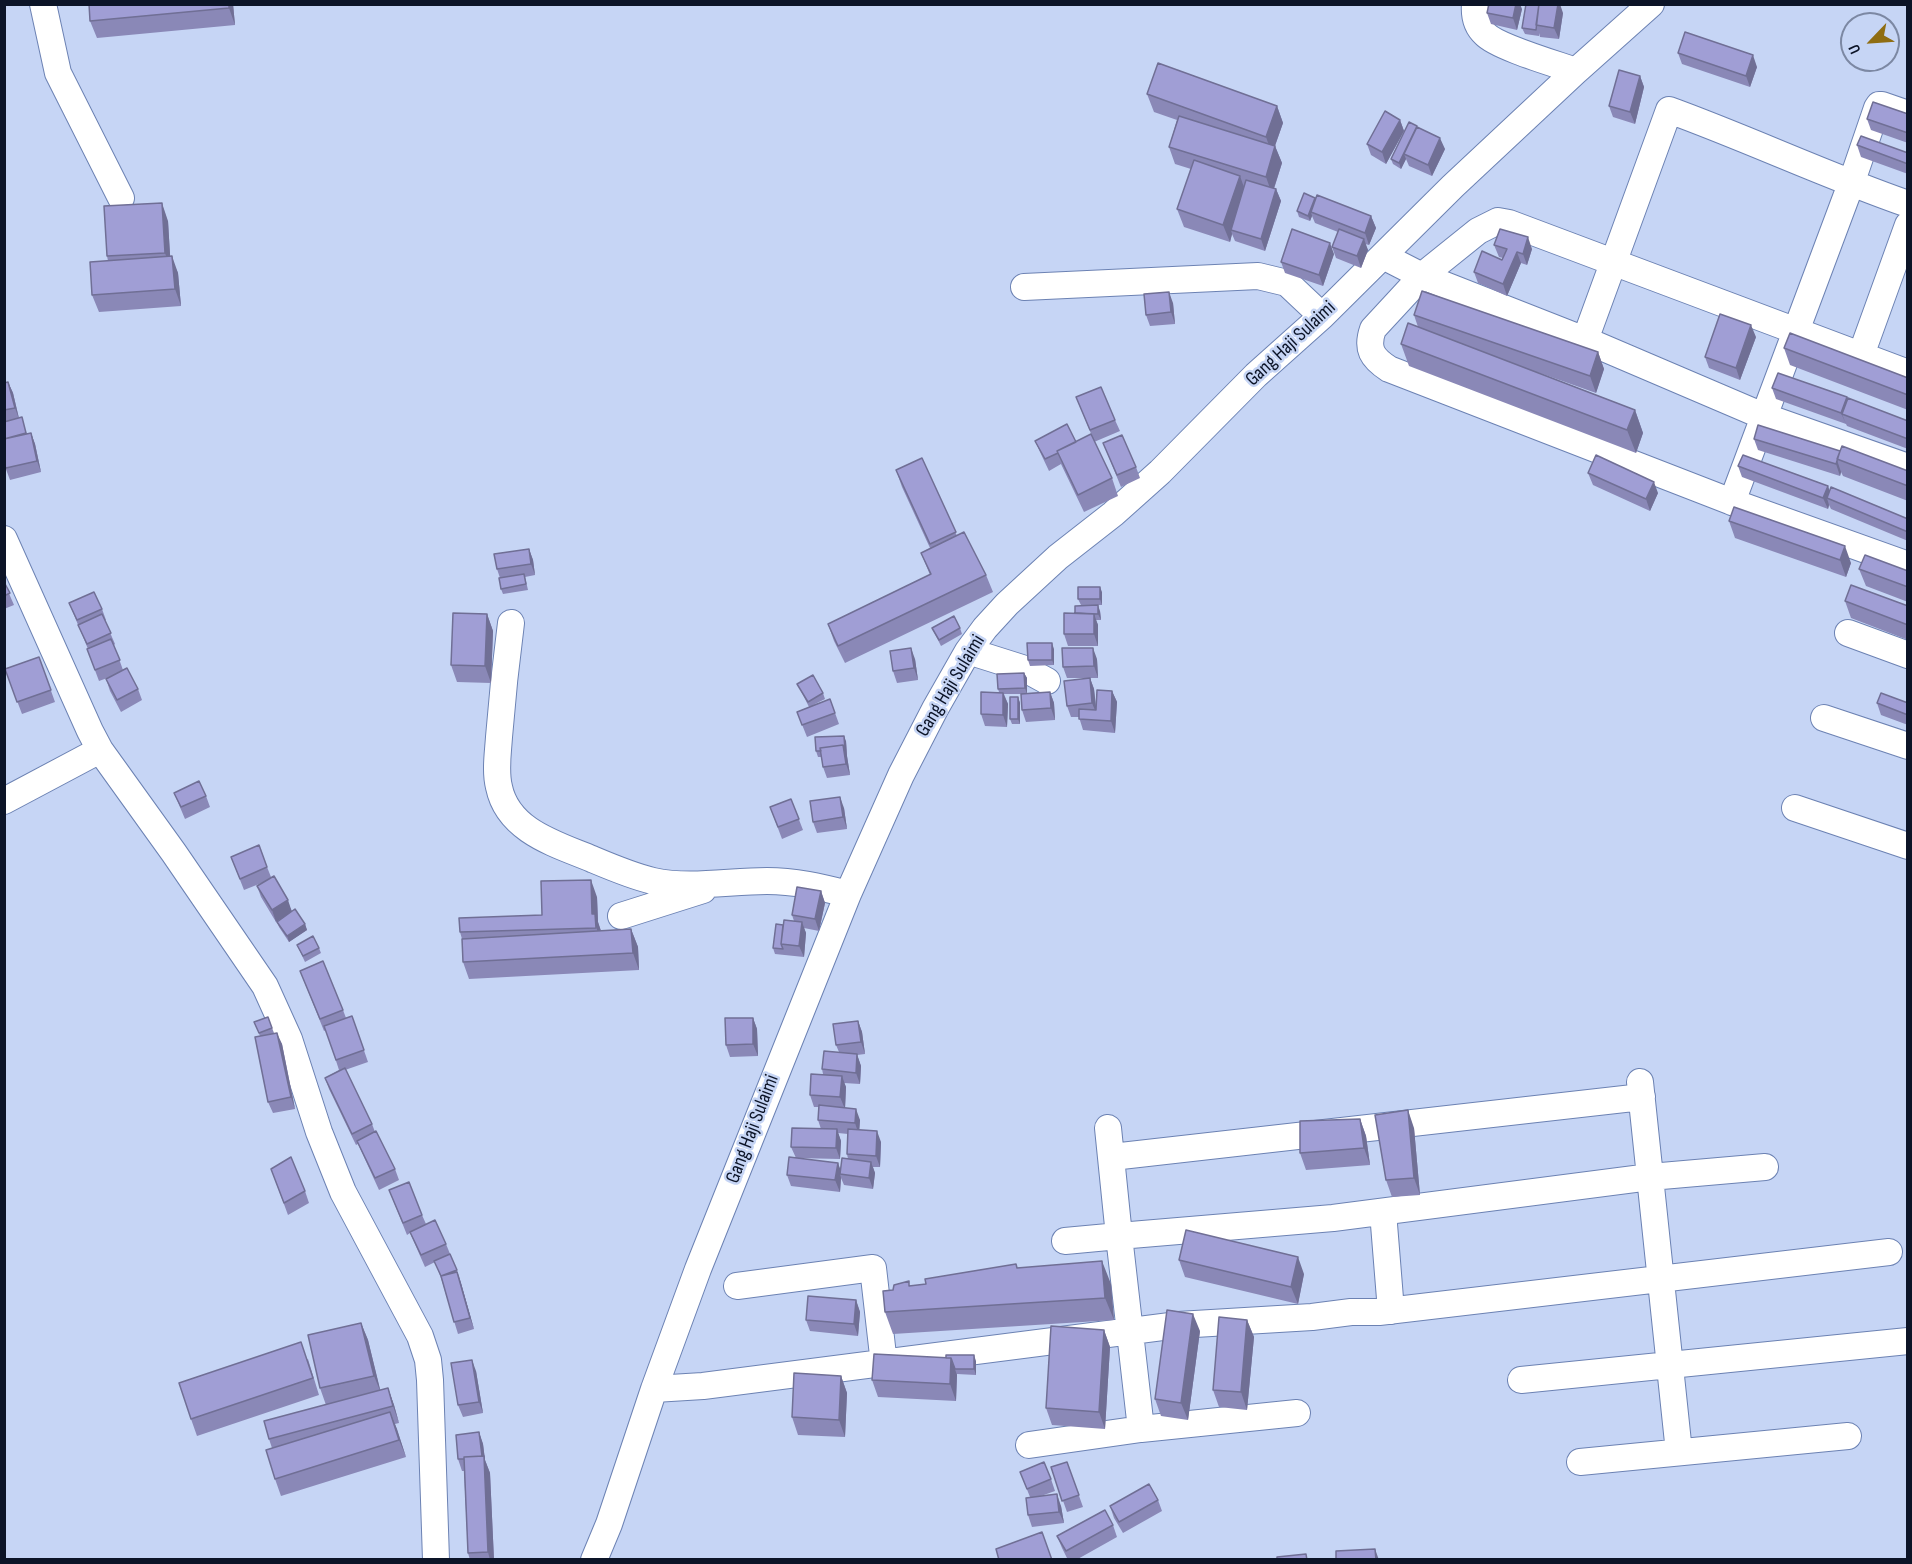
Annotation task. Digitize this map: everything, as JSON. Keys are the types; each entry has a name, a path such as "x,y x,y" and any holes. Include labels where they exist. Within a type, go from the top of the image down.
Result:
{"street":[{"path":"43,4 58,74 122,198"},
{"path":"1475,4 1474,15 1478,26 1493,41 1576,71"},
{"name":"Gang Haji Sulaimi","path":"594,1560 609,1524 654,1389 791,1032 848,894 901,775 968,651 1007,604 1058,557 1135,495 1256,375 1322,316 1453,186 1651,4"},
{"path":"1732,502 1879,105 1908,114"},
{"path":"1585,340 1669,110 1745,138 1851,184 1908,204"},
{"path":"1908,373 1614,261 1498,221 1478,231 1422,276 1373,329 1369,340 1371,351 1378,362 1389,369 1732,502 1908,565"},
{"path":"1861,355 1908,225"},
{"path":"1383,256 1422,276 1585,340 1763,416 1908,467"},
{"path":"1024,287 1258,276 1287,283 1322,316"},
{"path":"4,539 100,750 265,986 289,1039 319,1132 343,1191 420,1336 428,1360 430,1380 436,1560"},
{"path":"511,623 501,709 497,778 499,790 510,812 518,821 538,836 632,874 662,882 785,881 806,883 848,894"},
{"path":"1848,633 1908,655"},
{"path":"968,651 1025,669 1047,681"},
{"path":"1824,718 1908,746"},
{"path":"4,801 100,750"},
{"path":"1795,808 1908,846"},
{"path":"621,916 724,883"},
{"path":"1112,1157 1641,1089 1679,1452"},
{"path":"1108,1128 1141,1429"},
{"path":"1065,1241 1333,1218 1650,1178 1765,1167"},
{"path":"1383,1212 1391,1311"},
{"path":"654,1389 702,1386 1214,1322 1391,1311 1889,1252"},
{"path":"737,1286 873,1268 884,1364"},
{"path":"1521,1380 1908,1341"},
{"path":"1029,1445 1141,1429 1297,1413"},
{"path":"1580,1462 1848,1436"}],"building":[{"path":"89,4 229,4 229,8 90,21"},
{"path":"1489,4 1516,4 1513,18 1487,13"},
{"path":"1526,4 1539,4 1536,30 1522,28"},
{"path":"1539,4 1558,4 1554,28 1536,25"},
{"path":"1685,32 1753,55 1746,76 1678,53"},
{"path":"1158,63 1277,106 1266,137 1147,94"},
{"path":"1619,70 1640,76 1630,112 1609,106"},
{"path":"1873,102 1908,114 1908,133 1867,119"},
{"path":"1385,111 1400,120 1382,152 1367,144"},
{"path":"1179,116 1275,146 1266,177 1169,147"},
{"path":"1409,122 1417,126 1399,163 1391,159"},
{"path":"1417,127 1440,138 1428,165 1404,154"},
{"path":"1861,136 1908,153 1908,164 1857,145"},
{"path":"1194,160 1240,176 1223,225 1177,209"},
{"path":"1246,180 1276,189 1261,239 1231,230"},
{"path":"1304,193 1315,198 1308,216 1297,211"},
{"path":"1317,195 1371,216 1365,233 1311,212"},
{"path":"162,203 165,253 107,256 104,206"},
{"path":"1292,229 1330,243 1319,275 1281,262"},
{"path":"1339,229 1364,239 1357,256 1332,247"},
{"path":"1500,229 1528,237 1523,254 1517,252 1503,284 1474,272 1482,251 1502,260 1507,249 1494,245"},
{"path":"172,256 175,289 92,295 90,262"},
{"path":"1422,291 1598,352 1590,376 1414,315"},
{"path":"1169,292 1171,312 1146,315 1144,294"},
{"path":"1720,314 1751,325 1736,368 1705,357"},
{"path":"1408,323 1635,410 1627,430 1401,344"},
{"path":"1790,333 1908,378 1908,395 1784,348"},
{"path":"1778,373 1847,397 1841,413 1772,388"},
{"path":"8,382 15,408 4,410 4,383"},
{"path":"1101,387 1115,420 1090,430 1076,397"},
{"path":"1848,398 1908,421 1908,439 1842,414"},
{"path":"22,417 26,433 4,439 4,422"},
{"path":"1067,424 1076,442 1045,459 1035,441"},
{"path":"1758,425 1840,451 1836,464 1754,439"},
{"path":"31,433 37,461 6,468 4,439"},
{"path":"1091,434 1112,478 1078,495 1057,451"},
{"path":"1122,435 1136,467 1117,475 1103,443"},
{"path":"1842,446 1908,471 1908,486 1837,459"},
{"path":"1596,455 1654,482 1646,499 1588,473"},
{"path":"1743,455 1828,486 1823,498 1738,466"},
{"path":"922,458 956,532 930,544 896,470"},
{"path":"1831,487 1908,519 1908,532 1827,498"},
{"path":"1734,507 1845,546 1840,560 1729,521"},
{"path":"964,532 986,575 838,646 828,624 931,574 921,553"},
{"path":"529,549 531,564 497,569 494,554"},
{"path":"1865,555 1908,571 1908,587 1859,569"},
{"path":"524,574 526,584 501,589 499,578"},
{"path":"4,582 10,593 4,596"},
{"path":"1851,585 1908,606 1908,625 1845,601"},
{"path":"1078,587 1100,587 1100,599 1078,599"},
{"path":"94,592 102,609 77,620 69,603"},
{"path":"1098,605 1098,614 1075,613 1075,606"},
{"path":"453,613 487,614 485,666 451,665"},
{"path":"1064,613 1094,614 1094,634 1064,634"},
{"path":"102,614 111,633 87,644 78,625"},
{"path":"954,616 960,628 939,640 932,628"},
{"path":"111,639 120,660 95,670 87,649"},
{"path":"1027,643 1052,643 1052,660 1028,660"},
{"path":"911,648 914,668 893,671 890,651"},
{"path":"1062,648 1093,648 1094,666 1063,667"},
{"path":"39,657 51,690 17,702 5,669"},
{"path":"127,668 138,689 117,700 106,679"},
{"path":"1024,673 1025,688 998,689 997,674"},
{"path":"813,675 823,693 808,702 797,684"},
{"path":"1090,678 1092,703 1067,706 1064,681"},
{"path":"1097,690 1112,691 1111,721 1079,719 1079,709 1096,710"},
{"path":"981,692 1003,693 1003,715 981,714"},
{"path":"1050,692 1051,708 1022,710 1021,694"},
{"path":"1881,693 1908,703 1908,715 1877,703"},
{"path":"1010,697 1018,697 1018,719 1010,719"},
{"path":"830,699 835,713 802,725 797,712"},
{"path":"844,736 845,750 843,745 820,748 821,751 816,751 815,737"},
{"path":"843,745 846,764 823,767 820,748"},
{"path":"199,781 206,796 181,807 174,793"},
{"path":"840,797 843,817 813,822 810,801"},
{"path":"791,799 799,819 778,827 770,807"},
{"path":"259,845 267,867 240,879 231,857"},
{"path":"274,876 288,900 272,910 257,886"},
{"path":"591,880 592,914 595,914 596,928 460,932 459,918 542,915 541,881"},
{"path":"797,887 821,891 815,919 792,915"},
{"path":"295,909 305,924 287,936 277,922"},
{"path":"784,920 802,922 799,946 781,944"},
{"path":"776,924 783,925 781,944 783,949 773,948"},
{"path":"631,929 633,953 463,962 462,939"},
{"path":"313,936 319,948 303,956 297,945"},
{"path":"323,961 343,1010 320,1019 300,971"},
{"path":"352,1016 364,1050 336,1060 324,1026"},
{"path":"268,1017 272,1028 259,1033 254,1022"},
{"path":"725,1018 753,1018 753,1044 726,1045"},
{"path":"858,1021 861,1042 836,1045 833,1024"},
{"path":"277,1033 291,1097 268,1102 255,1037"},
{"path":"824,1051 857,1054 856,1073 822,1069"},
{"path":"345,1068 372,1124 352,1134 325,1078"},
{"path":"811,1074 842,1076 840,1097 810,1095"},
{"path":"819,1105 856,1109 855,1123 818,1120"},
{"path":"1408,1110 1414,1178 1386,1180 1375,1115"},
{"path":"1360,1119 1364,1148 1300,1153 1300,1121"},
{"path":"792,1128 837,1129 836,1148 791,1147"},
{"path":"848,1129 877,1131 876,1156 847,1154"},
{"path":"376,1131 395,1169 375,1178 357,1141"},
{"path":"291,1157 305,1191 284,1203 271,1169"},
{"path":"789,1157 838,1163 835,1180 787,1175"},
{"path":"842,1158 871,1162 869,1178 840,1174"},
{"path":"409,1182 422,1215 403,1223 389,1190"},
{"path":"435,1220 446,1244 421,1255 410,1232"},
{"path":"1186,1230 1298,1257 1291,1287 1179,1260"},
{"path":"450,1254 457,1270 441,1276 434,1261"},
{"path":"1102,1261 1105,1298 885,1312 883,1291 893,1290 894,1285 909,1281 909,1286 926,1284 925,1279 1016,1264 1017,1268"},
{"path":"457,1272 470,1318 454,1322 441,1276"},
{"path":"808,1296 856,1300 854,1324 806,1320"},
{"path":"1167,1310 1193,1314 1181,1403 1155,1399"},
{"path":"1219,1317 1247,1320 1241,1392 1213,1390"},
{"path":"361,1323 374,1376 320,1388 308,1335"},
{"path":"1051,1326 1104,1330 1099,1412 1046,1408"},
{"path":"301,1342 313,1378 191,1419 179,1383"},
{"path":"874,1354 951,1358 950,1384 872,1380"},
{"path":"946,1355 974,1355 974,1369 955,1369 951,1358 946,1358"},
{"path":"472,1360 479,1402 458,1405 451,1363"},
{"path":"794,1373 841,1376 839,1420 792,1417"},
{"path":"388,1388 393,1406 269,1439 264,1421"},
{"path":"390,1412 399,1440 275,1479 266,1450"},
{"path":"479,1432 482,1456 458,1459 456,1435"},
{"path":"484,1456 488,1552 468,1553 464,1457"},
{"path":"1044,1462 1051,1479 1027,1489 1020,1472"},
{"path":"1067,1462 1079,1495 1062,1501 1051,1467"},
{"path":"1149,1484 1158,1500 1119,1522 1110,1506"},
{"path":"1057,1494 1059,1512 1028,1515 1026,1498"},
{"path":"1105,1510 1113,1525 1066,1551 1057,1536"},
{"path":"1042,1532 1052,1560 999,1560 996,1549"},
{"path":"1375,1549 1376,1560 1336,1560 1336,1551"},
{"path":"1306,1554 1307,1560 1277,1560 1277,1557"}]}
